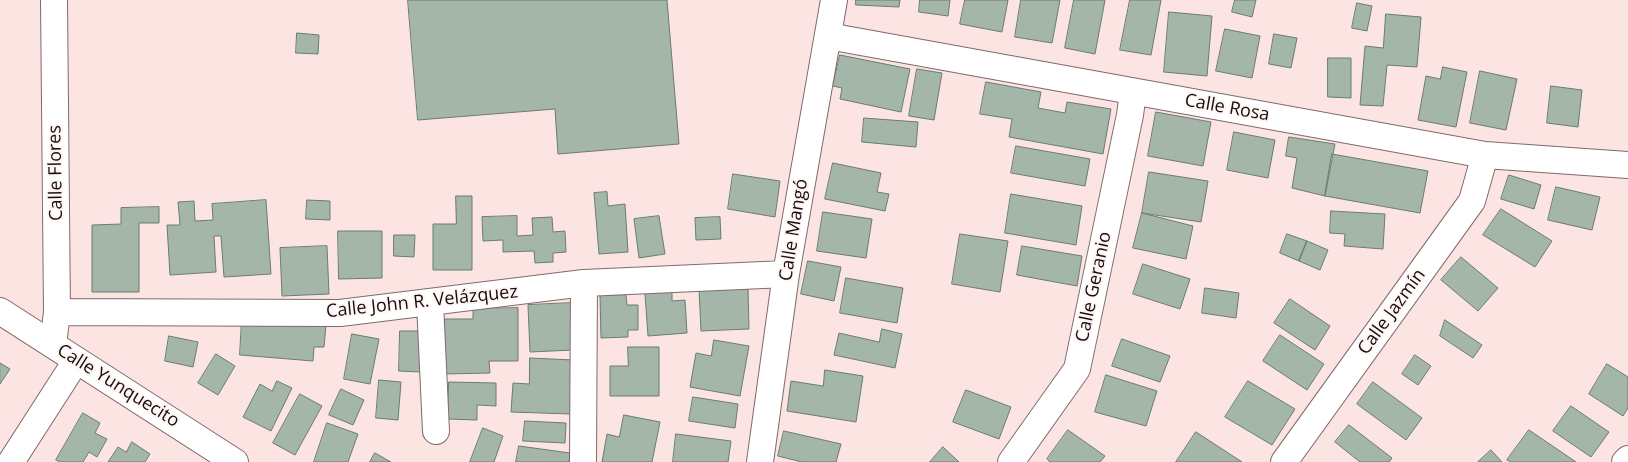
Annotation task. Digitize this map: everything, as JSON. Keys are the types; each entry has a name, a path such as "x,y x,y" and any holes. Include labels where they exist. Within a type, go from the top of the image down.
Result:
{"street":[{"name":"Calle Flores","path":"53,345 57,312 54,0"},
{"name":"Calle Mangó","path":"760,462 786,274 834,0"},
{"name":"Calle Rosa","path":"828,36 1485,155 1628,165"},
{"name":"Calle Geranio","path":"1011,462 1077,370 1133,92"},
{"name":"Calle Jazmín","path":"1284,462 1472,201 1485,155"},
{"name":"Calle John R. Velázquez","path":"57,312 340,312 584,284 786,274"},
{"path":"583,462 584,284"},
{"path":"430,303 436,431"},
{"name":"Calle Yunquecito","path":"0,311 235,462"},
{"path":"11,462 76,361"},
{"path":"1626,462 1628,458"}],"building":[{"path":"408,0 667,0 679,144 558,154 555,109 418,120"},
{"path":"856,0 900,0 899,7 856,5"},
{"path":"920,0 950,0 948,16 919,12"},
{"path":"965,0 1008,0 1002,32 960,24"},
{"path":"1021,0 1060,0 1052,43 1015,37"},
{"path":"1074,0 1105,0 1095,54 1065,48"},
{"path":"1130,0 1161,0 1151,55 1120,50"},
{"path":"1235,0 1256,0 1252,17 1232,12"},
{"path":"1357,3 1372,6 1367,31 1352,28"},
{"path":"1169,12 1212,16 1207,76 1164,72"},
{"path":"1386,14 1421,17 1417,67 1387,65 1383,106 1360,105 1365,46 1383,48"},
{"path":"1225,29 1260,36 1252,78 1216,71"},
{"path":"297,33 319,35 318,54 296,53"},
{"path":"1274,34 1297,38 1291,68 1269,64"},
{"path":"840,55 910,69 901,112 840,99 842,88 833,86"},
{"path":"1328,58 1351,58 1351,98 1328,97"},
{"path":"1443,67 1467,72 1456,127 1418,120 1426,76 1440,79"},
{"path":"917,69 942,73 934,120 909,116"},
{"path":"1480,71 1517,79 1506,130 1470,123"},
{"path":"986,82 1041,92 1038,108 1065,113 1067,102 1111,109 1103,154 1009,137 1012,119 980,114"},
{"path":"1551,86 1582,90 1578,127 1547,123"},
{"path":"1156,112 1211,122 1203,166 1148,156"},
{"path":"864,118 918,122 916,147 862,142"},
{"path":"1234,132 1275,140 1268,178 1227,170"},
{"path":"1289,137 1335,144 1325,196 1292,188 1297,158 1286,156"},
{"path":"1016,146 1090,159 1085,186 1011,173"},
{"path":"1332,154 1428,171 1420,213 1325,196"},
{"path":"833,163 881,173 877,192 889,194 885,211 825,199"},
{"path":"1149,172 1208,181 1201,222 1142,213"},
{"path":"733,174 780,181 775,217 728,209"},
{"path":"1509,175 1541,185 1534,209 1501,199"},
{"path":"1556,187 1600,197 1592,230 1548,220"},
{"path":"607,192 608,206 625,204 628,252 599,254 594,193"},
{"path":"1011,194 1082,206 1076,245 1005,233"},
{"path":"456,196 472,196 472,270 433,270 433,224 456,224"},
{"path":"266,200 271,274 224,277 221,236 214,236 216,272 170,275 167,225 180,225 178,202 194,201 195,221 213,220 212,204"},
{"path":"307,200 330,201 330,220 306,219"},
{"path":"159,207 159,223 139,223 139,292 92,292 92,225 121,224 121,208"},
{"path":"1501,209 1552,241 1535,267 1483,235"},
{"path":"1331,211 1385,214 1383,249 1344,246 1345,234 1330,233"},
{"path":"823,212 872,219 866,258 817,251"},
{"path":"1142,213 1193,226 1186,259 1133,248"},
{"path":"517,216 517,236 533,235 532,218 552,217 553,232 565,231 566,252 553,253 553,262 535,263 534,251 503,252 503,240 483,241 482,217"},
{"path":"659,216 665,254 639,258 634,219"},
{"path":"720,217 721,239 696,240 695,218"},
{"path":"338,231 382,231 382,278 339,279"},
{"path":"960,234 1008,241 1000,292 952,284"},
{"path":"1287,234 1307,241 1299,261 1280,253"},
{"path":"394,235 415,235 414,257 394,256"},
{"path":"1307,241 1328,250 1320,270 1299,261"},
{"path":"327,246 329,294 282,296 280,248"},
{"path":"1022,246 1082,256 1077,286 1017,275"},
{"path":"1461,257 1498,288 1478,311 1441,280"},
{"path":"808,261 841,267 834,301 801,294"},
{"path":"1143,264 1190,279 1180,309 1133,294"},
{"path":"846,278 903,288 897,323 840,313"},
{"path":"748,287 749,329 701,331 699,289"},
{"path":"1205,288 1239,293 1236,318 1202,313"},
{"path":"672,292 672,301 685,300 687,333 648,336 645,294"},
{"path":"626,295 627,305 638,305 638,330 628,330 628,337 601,338 600,296"},
{"path":"1290,299 1330,326 1315,350 1274,323"},
{"path":"572,303 573,350 530,352 528,305"},
{"path":"518,308 518,361 489,361 490,373 444,374 443,319 473,319 473,309"},
{"path":"242,319 326,325 324,347 314,347 313,361 240,355"},
{"path":"1445,320 1482,345 1473,358 1440,336"},
{"path":"882,329 902,334 895,368 834,355 839,333 879,342"},
{"path":"400,331 422,331 421,372 399,371"},
{"path":"352,334 379,339 370,384 344,379"},
{"path":"1280,335 1324,364 1307,390 1263,361"},
{"path":"169,336 198,342 193,367 165,361"},
{"path":"1122,339 1170,356 1160,382 1112,366"},
{"path":"714,340 749,346 740,396 690,387 696,353 711,356"},
{"path":"628,347 659,347 659,396 610,396 610,366 628,366"},
{"path":"216,354 235,366 218,395 198,383"},
{"path":"1415,355 1431,366 1418,385 1402,374"},
{"path":"530,358 573,360 571,414 511,412 513,383 529,384"},
{"path":"0,363 10,369 0,384"},
{"path":"1607,364 1628,377 1628,408 1623,416 1589,394"},
{"path":"825,370 863,376 856,422 787,411 791,381 823,386"},
{"path":"1106,375 1157,391 1146,426 1095,412"},
{"path":"379,380 401,382 398,420 376,418"},
{"path":"277,381 292,388 271,431 243,417 260,384 272,391"},
{"path":"1248,381 1295,409 1272,445 1225,417"},
{"path":"449,382 496,383 496,406 477,405 477,420 448,419"},
{"path":"1373,382 1422,418 1406,440 1357,404"},
{"path":"341,389 364,400 353,425 329,415"},
{"path":"966,390 1011,407 999,439 953,422"},
{"path":"300,394 322,406 295,455 273,443"},
{"path":"693,397 738,404 735,428 689,421"},
{"path":"1571,406 1609,432 1591,457 1553,431"},
{"path":"83,413 100,423 95,433 107,439 97,457 89,452 83,462 60,462 56,460"},
{"path":"624,415 660,422 652,462 602,462 607,434 619,437"},
{"path":"525,421 566,423 565,443 523,441"},
{"path":"327,423 358,434 348,462 314,462"},
{"path":"1349,425 1392,458 1389,462 1360,462 1335,442"},
{"path":"483,428 503,436 494,462 470,462"},
{"path":"1068,430 1105,456 1100,462 1050,462 1047,459"},
{"path":"1529,430 1576,462 1511,462 1507,460"},
{"path":"784,431 841,444 836,462 802,462 778,456"},
{"path":"1196,432 1242,462 1176,462"},
{"path":"676,434 731,441 728,462 673,462"},
{"path":"132,442 150,454 145,462 108,462 118,447 126,452"},
{"path":"519,446 570,453 569,462 516,462"},
{"path":"943,447 959,462 930,462"},
{"path":"1491,450 1502,462 1478,462"},
{"path":"375,453 391,462 370,462"}]}
